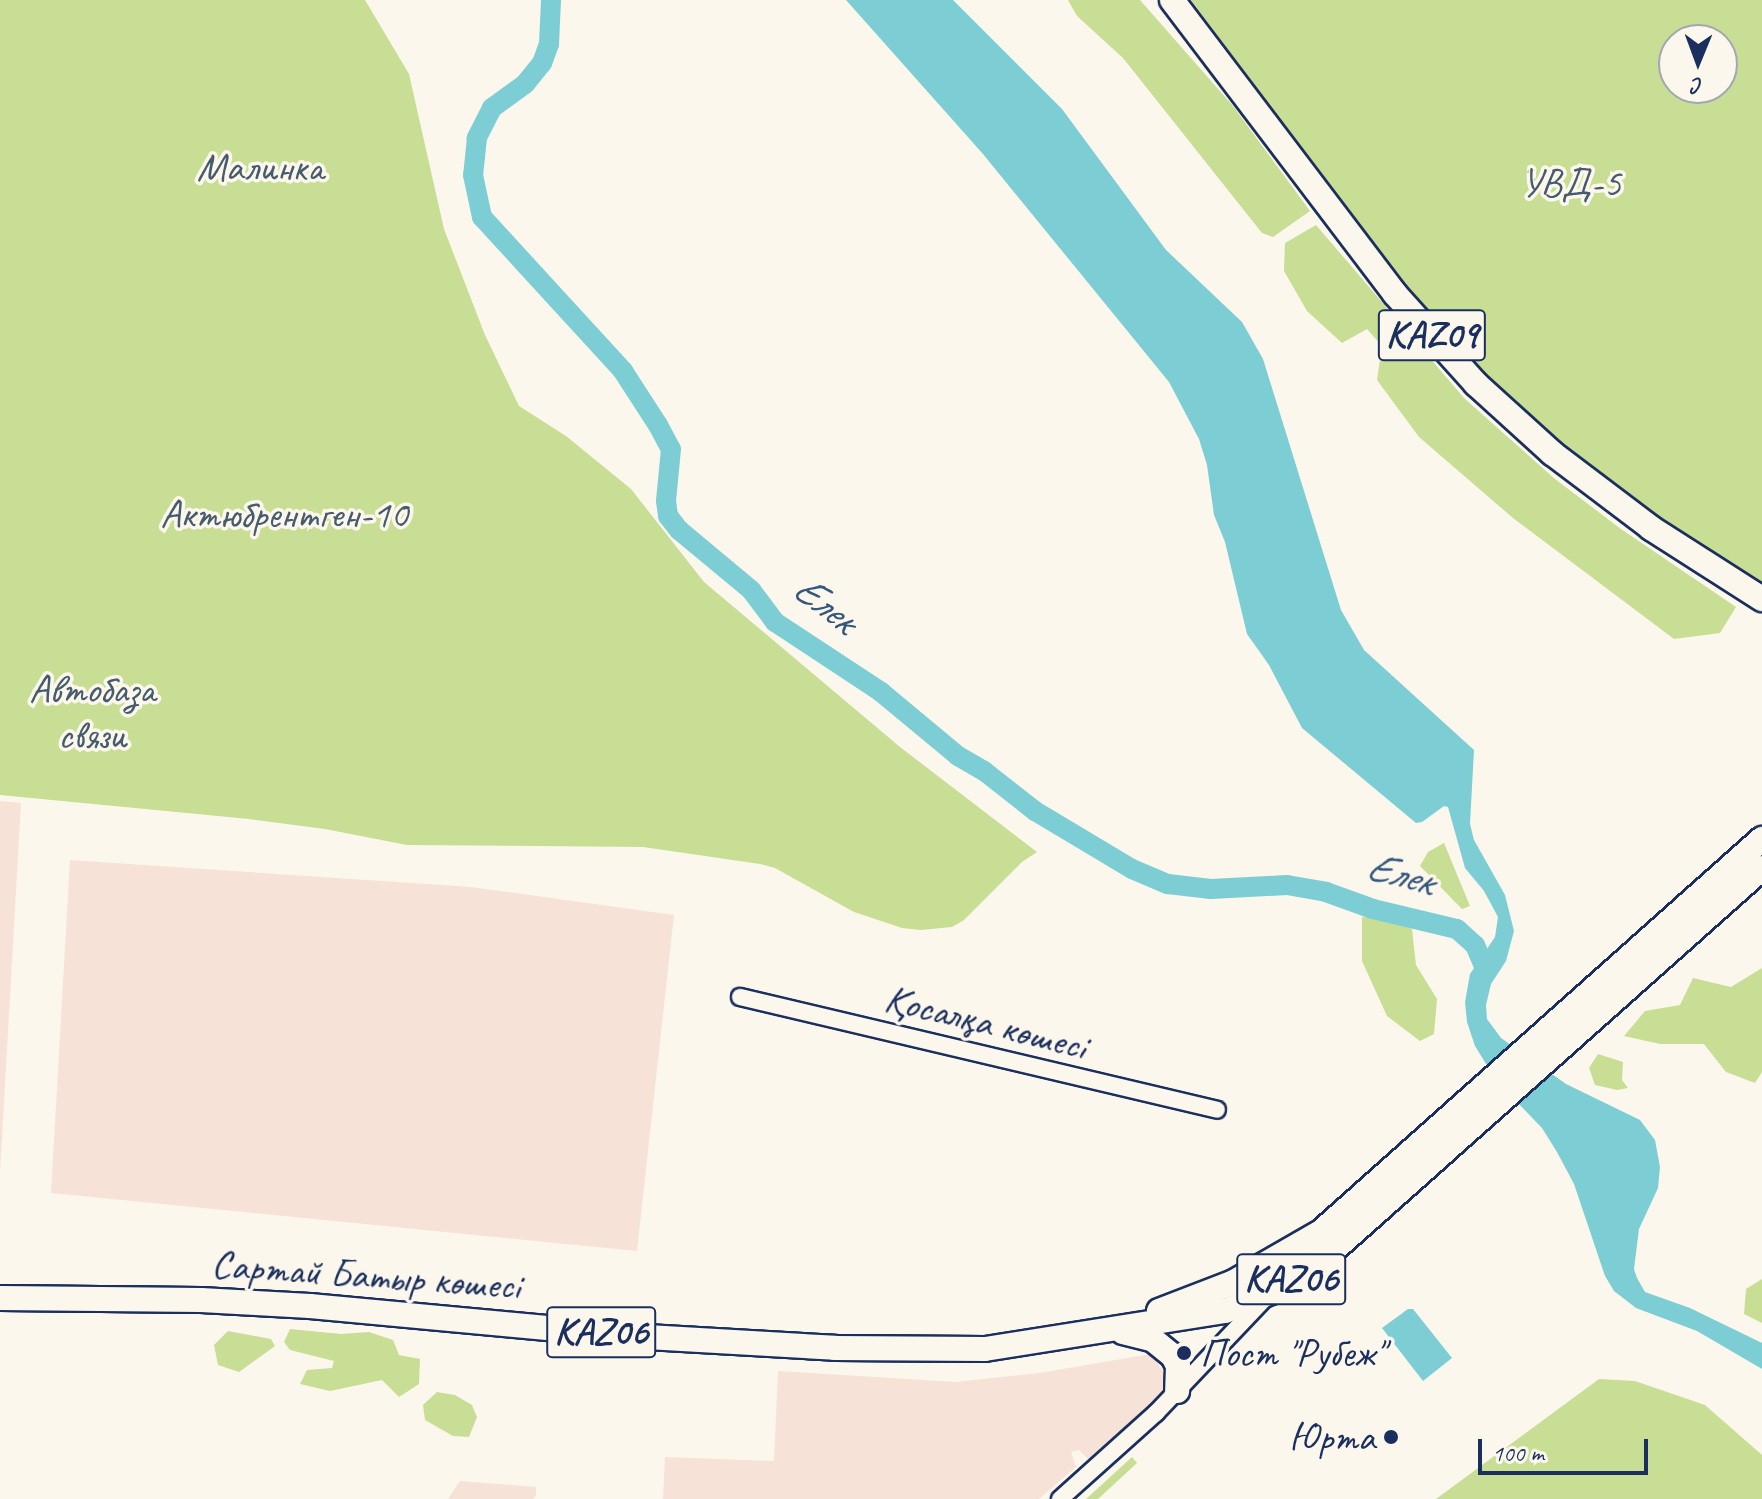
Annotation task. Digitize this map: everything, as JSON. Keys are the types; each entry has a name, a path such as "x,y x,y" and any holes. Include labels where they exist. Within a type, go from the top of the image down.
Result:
{"highway":[{"name":"KAZ09","path":"1172,0 1395,294 1476,384 1552,453 1651,528 1762,599"},
{"name":"KАZ06","path":"1109,1330 1225,1311 1271,1292 1332,1251 1431,1149 1684,923 1762,839"},
{"name":"KАZ06","path":"1684,923 1762,868"},
{"name":"KАZ06","path":"1109,1330 1234,1282 1321,1232 1431,1149"},
{"name":"Сартай Батыр көшесі","path":"0,1298 201,1300 324,1307 647,1337 835,1348 985,1349 1109,1330"},
{"path":"1109,1330 1142,1336 1164,1347 1178,1366 1177,1391"}],"street":[{"name":"Қосалқа көшесі","path":"740,997 1217,1110"},
{"path":"1060,1499 1177,1391 1271,1292 1321,1232"}],"shaded area":[{"path":"0,801 21,803 0,1173"},
{"path":"70,860 471,887 674,915 637,1251 51,1193"},
{"path":"1150,1354 1168,1377 1166,1386 1148,1407 1088,1459 1079,1450 1071,1452 1076,1467 1039,1499 663,1499 665,1457 774,1461 778,1371 956,1382 1040,1373"},
{"path":"460,1481 536,1487 536,1495 533,1499 448,1499"}],"green space":[{"path":"0,0 365,0 409,74 444,229 485,335 519,406 566,436 631,489 704,582 900,747 1037,852 1022,862 964,920 952,927 921,930 902,928 854,912 775,868 760,864 643,847 407,845 325,829 249,819 0,795"},
{"path":"1068,0 1140,0 1233,106 1310,211 1273,237 1262,233 1123,58 1077,16"},
{"name":"УВД-5","path":"1191,0 1762,0 1762,584 1657,517 1557,442 1482,372 1402,284"},
{"path":"1316,225 1464,398 1555,479 1621,529 1736,607 1720,633 1674,639 1513,518 1419,437 1377,380 1382,346 1367,329 1342,343 1307,311 1284,271 1285,243"},
{"path":"1444,843 1470,906 1462,909 1420,866 1428,852"},
{"path":"1362,917 1385,918 1412,929 1416,965 1437,999 1434,1034 1420,1041 1387,1016 1362,961"},
{"path":"1762,968 1762,1072 1755,1083 1726,1072 1704,1044 1660,1044 1624,1036 1645,1011 1680,1005 1693,978 1731,987"},
{"path":"1598,1054 1623,1062 1622,1080 1628,1088 1617,1090 1595,1085 1589,1068"},
{"path":"1762,1279 1762,1323 1744,1314 1746,1289"},
{"path":"290,1329 341,1334 369,1332 393,1340 399,1355 420,1359 419,1384 399,1397 382,1380 330,1391 300,1384 307,1370 332,1368 334,1361 290,1350 284,1342"},
{"path":"228,1331 271,1339 275,1346 239,1372 218,1365 214,1345"},
{"path":"1599,1379 1635,1381 1705,1405 1762,1455 1762,1499 1436,1499"},
{"path":"437,1392 455,1395 472,1405 477,1417 469,1437 453,1436 425,1420 423,1405"},
{"path":"1132,1457 1137,1463 1098,1499 1086,1499"}],"water":[{"path":"846,0 953,0 1062,109 1166,250 1242,322 1263,359 1341,610 1364,650 1474,750 1470,824 1474,840 1505,895 1514,931 1506,961 1491,984 1486,1005 1487,1019 1501,1038 1566,1084 1640,1120 1655,1140 1660,1167 1658,1188 1639,1229 1634,1269 1637,1278 1645,1292 1690,1308 1762,1343 1762,1369 1697,1331 1636,1308 1614,1291 1605,1276 1574,1184 1557,1152 1542,1128 1496,1080 1475,1046 1467,1022 1465,1002 1470,974 1495,937 1498,917 1484,891 1465,868 1448,807 1444,806 1416,823 1302,728 1269,665 1247,634 1225,542 1214,515 1207,465 1199,439 1169,382 983,154"},
{"path":"1408,1309 1413,1309 1452,1358 1423,1381 1382,1328"}],"waterway":[{"name":"Елек","path":"551,0 549,44 542,63 525,84 492,108 477,138 473,175 482,217 623,371 658,425 671,449 666,501 668,516 679,530 751,590 775,622 881,692 958,756 984,771 1035,811 1132,869 1168,884 1211,889 1287,885 1326,892 1373,909 1457,929 1475,945 1485,969"}],"place":[{"name":"Пост \"Рубеж\"","path":"1184,1353"},
{"name":"Юрта","path":"1391,1437"}],"park label":[{"name":"Малинка","path":"260,167"},
{"name":"Актюбрентген-10","path":"284,514"},
{"name":"Автобаза связи","path":"92,712"}]}
